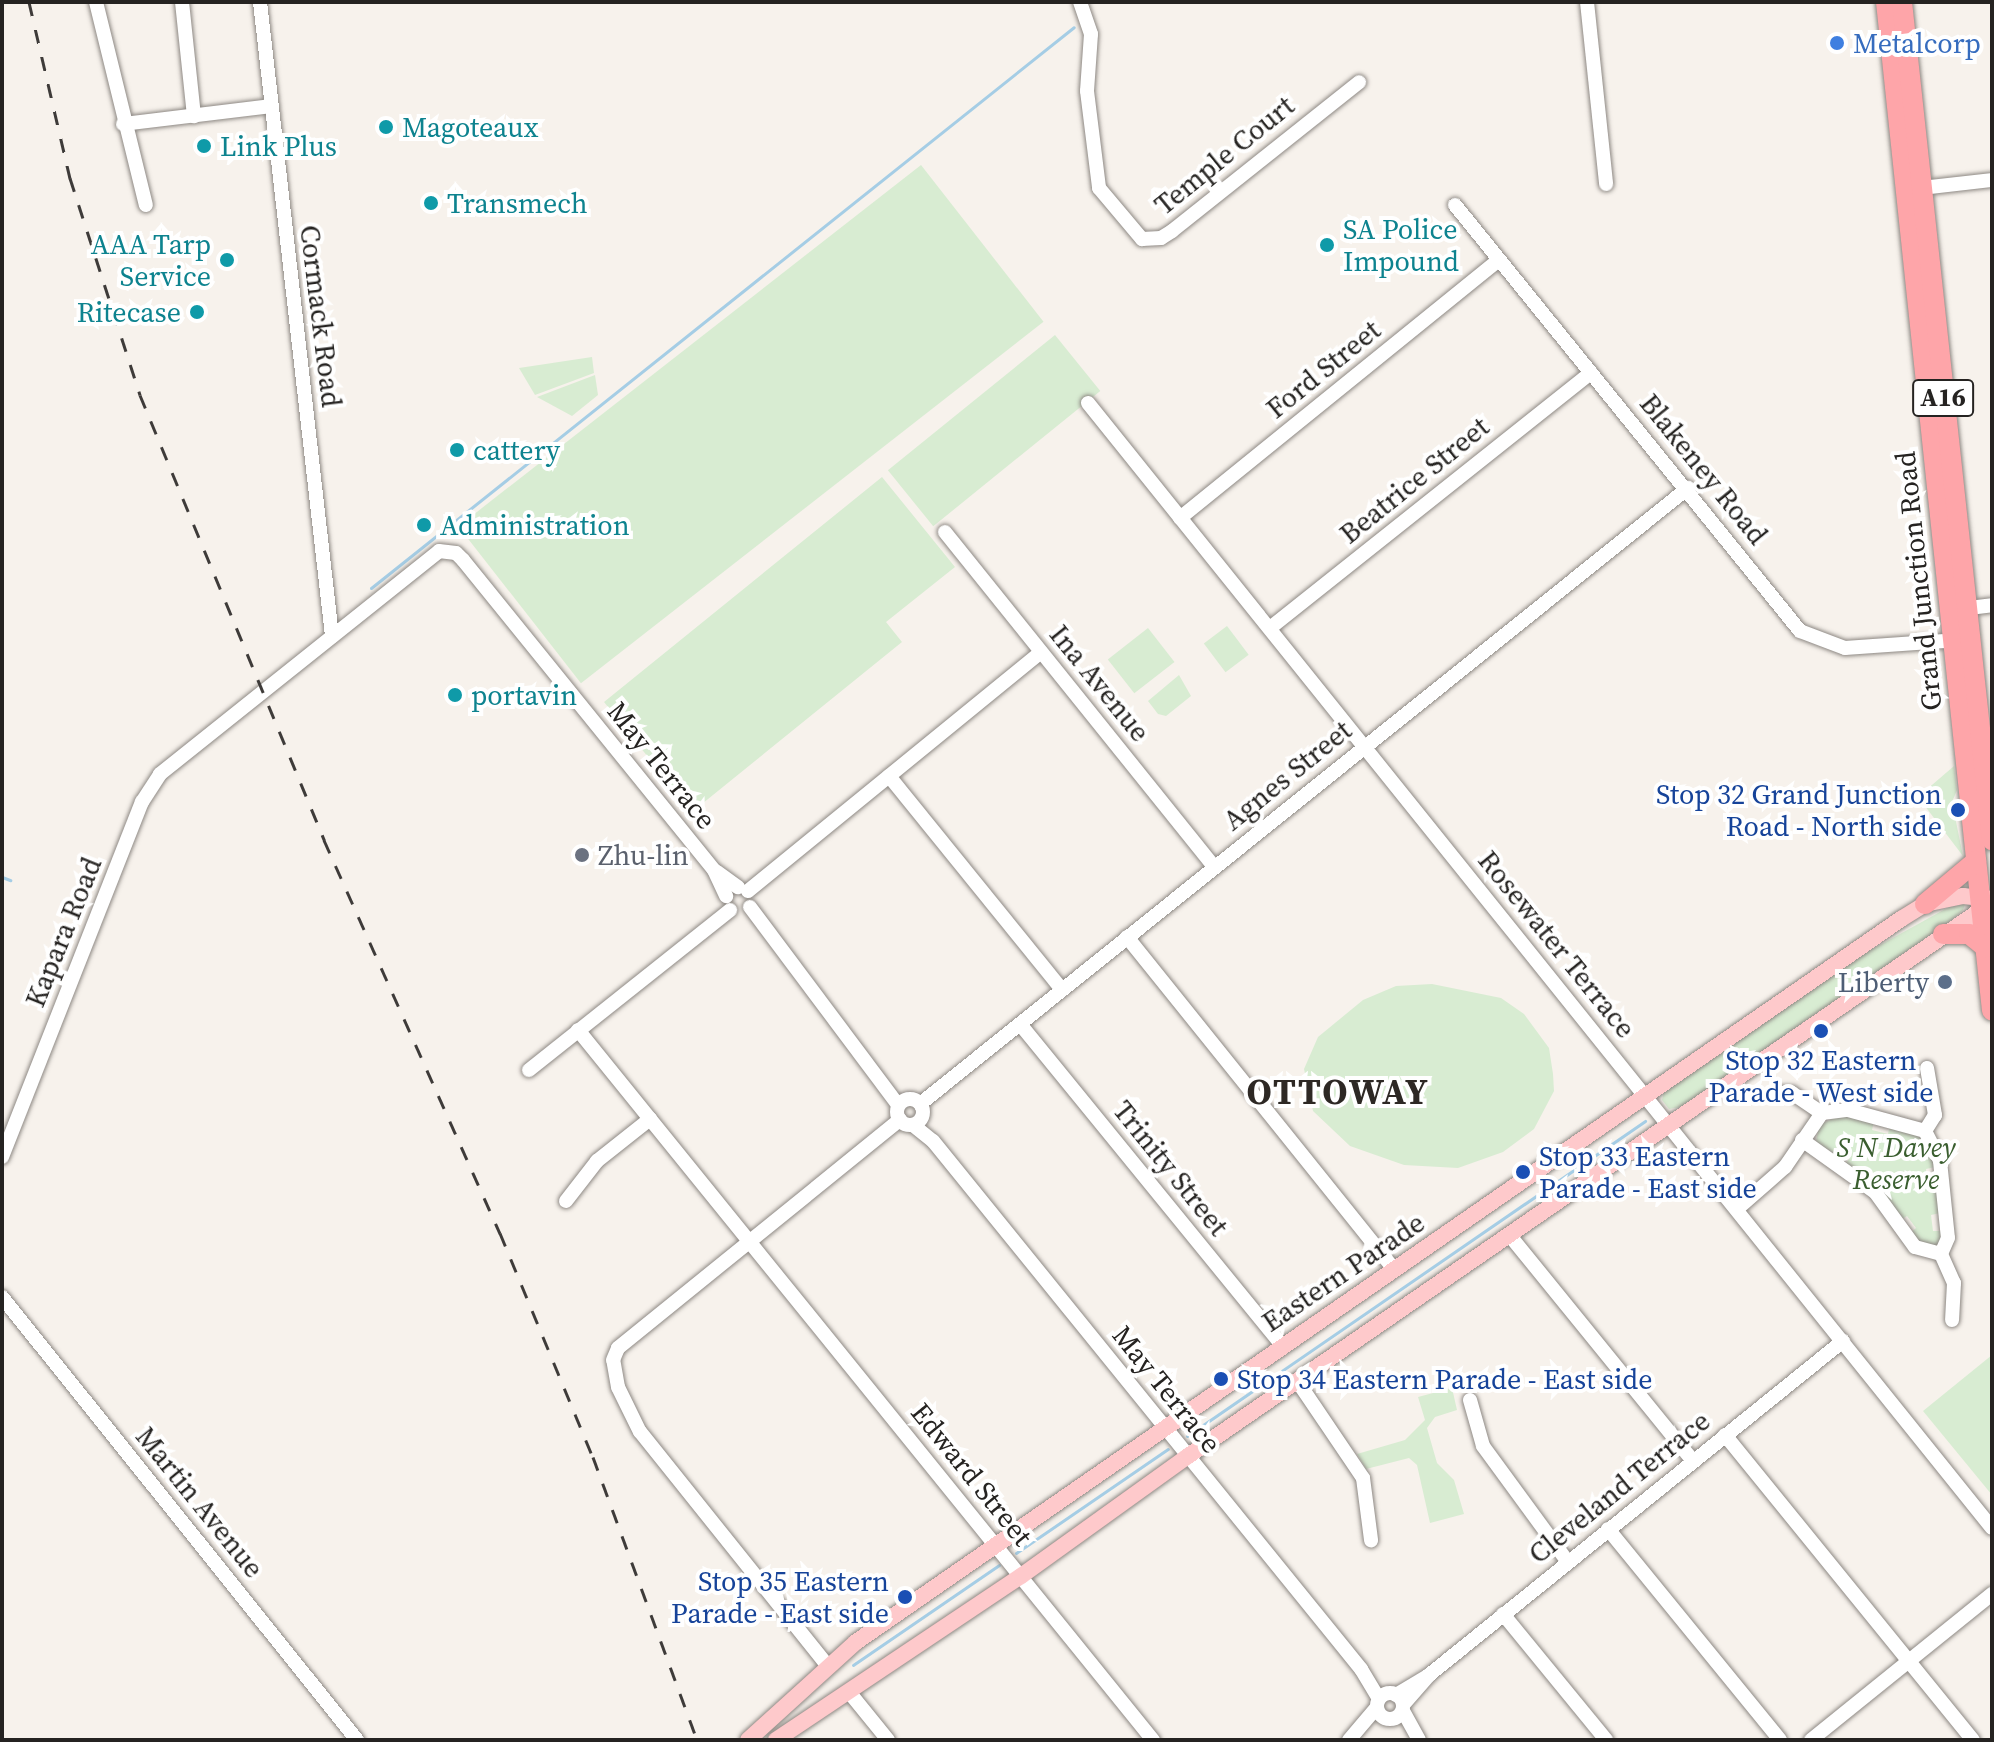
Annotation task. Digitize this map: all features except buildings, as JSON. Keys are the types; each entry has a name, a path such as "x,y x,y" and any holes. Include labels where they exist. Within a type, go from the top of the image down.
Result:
{"highway":[{"name":"Grand Junction Road","path":"1886,2 1958,609 1976,861 1986,902 1985,947 1992,1010"},
{"name":"Grand Junction Road","path":"1902,2 1910,190"},
{"name":"Grand Junction Road","path":"1961,640 1987,747 1992,840"},
{"path":"1925,904 1976,861"},
{"path":"1943,934 1969,934 1985,947"}],"main road":[{"name":"Eastern Parade","path":"748,1740 827,1665 1282,1345 1925,904 1986,902"},
{"path":"776,1740 1021,1576 1188,1456 1511,1237 1986,902"},
{"path":"773,1719 782,1725 815,1714"}],"street":[{"path":"96,2 123,124 146,205"},
{"path":"182,2 194,116"},
{"name":"Cormack Road","path":"260,2 332,636"},
{"name":"Temple Court","path":"1080,2 1091,34 1087,91 1099,188 1136,234 1150,240 1172,231 1359,82"},
{"path":"1587,2 1606,184"},
{"path":"123,124 271,106"},
{"path":"1910,190 1992,180"},
{"name":"Blakeney Road","path":"1455,205 1809,638 1861,648 1961,640"},
{"name":"Ford Street","path":"1180,518 1499,260"},
{"name":"Beatrice Street","path":"1270,628 1591,373"},
{"name":"Rosewater Terrace","path":"1088,403 1990,1521"},
{"name":"Agnes Street","path":"910,1112 1688,488"},
{"name":"Ina Avenue","path":"945,532 1214,867"},
{"name":"May Terrace","path":"332,636 434,553 456,553 1418,1740"},
{"path":"1958,609 1992,605"},
{"name":"Kapara Road","path":"2,1157 142,802 160,774 332,636"},
{"path":"529,1070 1041,652"},
{"path":"889,776 1062,990"},
{"path":"1127,937 1395,1270"},
{"name":"Trinity Street","path":"1020,1024 1282,1345"},
{"name":"Edward Street","path":"578,1030 1153,1740"},
{"path":"1925,1131 1935,1115 1927,1068"},
{"path":"1779,1093 1792,1093 1822,1113 1848,1110 1925,1131 1940,1161 1948,1238 1941,1254 1954,1283 1952,1320"},
{"path":"827,1665 646,1440 618,1387 615,1354 910,1112"},
{"path":"1737,1209 1785,1167 1822,1113"},
{"path":"566,1201 597,1161 650,1119"},
{"path":"1802,1140 1875,1192 1915,1247 1941,1254"},
{"path":"1511,1237 1693,1461"},
{"name":"Martin Avenue","path":"2,1297 357,1740"},
{"name":"Cleveland Terrace","path":"1349,1740 1843,1341"},
{"path":"1298,1382 1363,1478 1371,1540"},
{"path":"1470,1400 1483,1446 1568,1562"},
{"path":"1725,1435 1973,1740"},
{"path":"1608,1529 1780,1740"},
{"path":"1811,1740 1992,1594"},
{"path":"1503,1614 1606,1740"},
{"path":"849,1692 888,1740"}],"green space":[{"path":"921,165 1044,322 581,683 458,526"},
{"path":"1055,335 1100,391 933,526 888,470"},
{"path":"592,357 594,373 535,395 519,368"},
{"path":"595,375 598,395 572,416 537,397"},
{"path":"882,477 955,567 886,622 902,642 692,812 604,702"},
{"path":"1227,626 1249,655 1226,672 1204,643"},
{"path":"1148,628 1174,662 1134,693 1108,659"},
{"path":"1179,675 1191,696 1166,716 1158,714 1148,701"},
{"path":"1954,766 1957,790 1952,802 1963,856 1918,797"},
{"path":"1958,902 1965,904 1963,910 1949,922 1681,1107 1669,1109 1662,1100 1664,1091 1860,956"},
{"path":"1432,984 1501,998 1524,1014 1549,1048 1553,1074 1554,1091 1534,1129 1503,1152 1458,1168 1404,1165 1350,1146 1313,1111 1304,1069 1318,1037 1363,1000 1396,986"},
{"name":"S N Davey Reserve","path":"1841,1115 1874,1121 1872,1130 1888,1134 1890,1125 1924,1139 1935,1167 1926,1169 1928,1185 1937,1184 1940,1213 1931,1215 1933,1231 1941,1231 1942,1243 1932,1250 1908,1235 1916,1228 1907,1216 1899,1221 1846,1163 1852,1155 1839,1146 1833,1153 1816,1142 1819,1125"},
{"path":"1992,1355 1992,1495 1923,1411"},
{"path":"1452,1388 1457,1410 1435,1417 1427,1428 1437,1463 1454,1480 1464,1514 1430,1523 1417,1465 1409,1458 1366,1469 1357,1454 1405,1440 1425,1420 1418,1397"}],"waterway":[{"path":"371,588 1074,27"},
{"path":"2,877 10,880"},
{"path":"1187,1436 1645,1121"},
{"path":"1016,1553 1168,1449"},
{"path":"853,1665 999,1565"}],"railway":[{"path":"29,2 70,178 140,395 324,840 500,1233 593,1457 697,1740"}],"place":[{"name":"Metalcorp","path":"1837,43"},
{"name":"Magoteaux","path":"386,127"},
{"name":"Link Plus","path":"204,146"},
{"name":"Transmech","path":"431,203"},
{"name":"SA Police Impound","path":"1327,245"},
{"name":"AAA Tarp Service","path":"227,260"},
{"name":"Ritecase","path":"197,312"},
{"name":"cattery","path":"457,450"},
{"name":"Administration","path":"424,525"},
{"name":"portavin","path":"455,695"},
{"name":"Stop 32 Grand Junction Road - North side","path":"1958,810"},
{"name":"Zhu-lin","path":"582,855"},
{"name":"Liberty","path":"1945,982"},
{"name":"Stop 32 Eastern Parade - West side","path":"1821,1031"},
{"name":"Stop 33 Eastern Parade - East side","path":"1523,1172"},
{"name":"Stop 34 Eastern Parade - East side","path":"1221,1379"},
{"name":"Stop 35 Eastern Parade - East side","path":"905,1597"}],"district":[{"name":"OTTOWAY","path":"1338,1092"}]}
